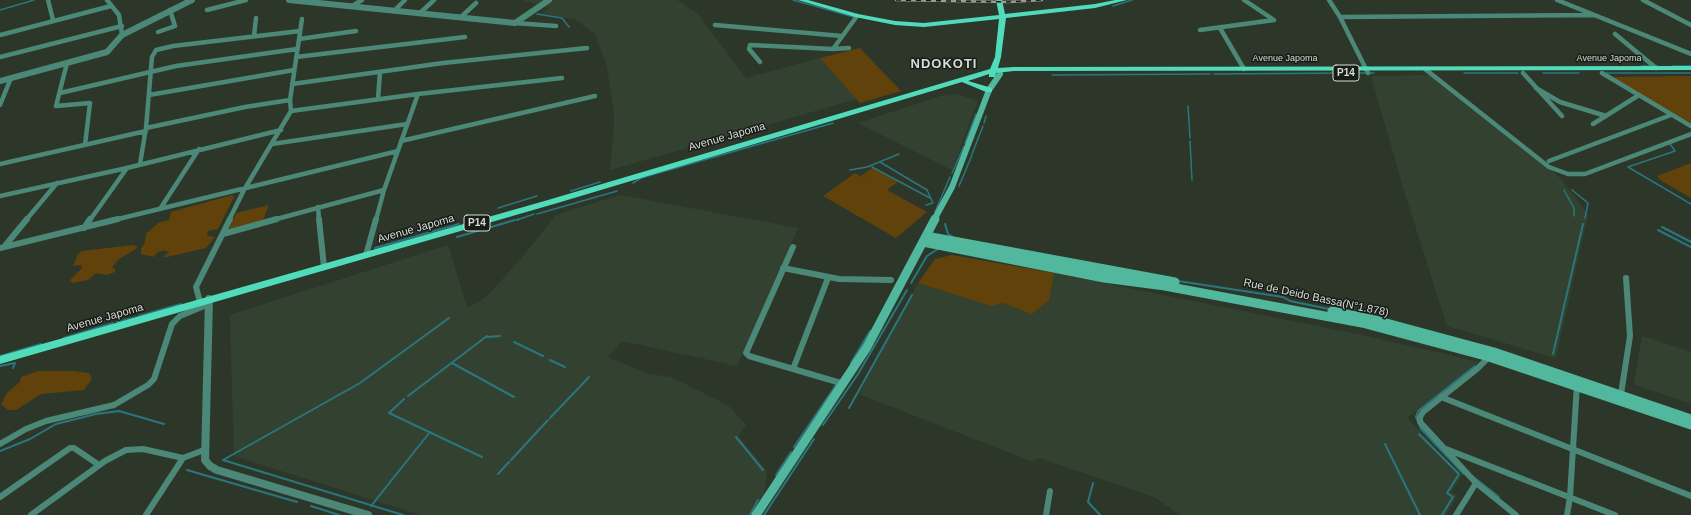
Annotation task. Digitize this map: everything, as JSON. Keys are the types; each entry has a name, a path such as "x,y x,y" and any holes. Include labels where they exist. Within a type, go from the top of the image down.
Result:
{"main road":[{"path":"801,0 857,16 895,23 924,25 1003,15 1095,6 1124,0"},
{"path":"756,515 844,384 867,347 952,187 989,90 1000,72 998,58 1003,15 998,0"},
{"path":"998,58 1014,69"},
{"path":"989,90 992,73 998,58"},
{"name":"Avenue Japoma","path":"1000,72 1427,71 1691,68"},
{"name":"Avenue Japoma","path":"0,360 200,302 209,302 953,83 992,73 1014,69 1244,69 1366,71"},
{"name":"Avenue Japoma","path":"1427,71 1522,73 1691,72"},
{"name":"Avenue Japoma","path":"953,83 965,82 992,73"},
{"path":"965,82 989,90"},
{"path":"925,239 1104,278 1165,286 1362,323 1577,382 1691,425"},
{"name":"Rue de Deido Bassa(N°1.878)","path":"925,239 1273,299 1361,317 1485,349 1577,382 1621,394 1691,419"}],"street":[{"path":"48,0 53,20"},
{"path":"107,0 119,15 122,26 122,35"},
{"path":"0,81 107,52 122,35 192,0"},
{"path":"207,10 246,0"},
{"path":"289,0 556,26"},
{"path":"352,6 362,0"},
{"path":"394,10 405,0"},
{"path":"420,13 434,0"},
{"path":"515,23 549,0"},
{"path":"1200,30 1274,20 1244,0"},
{"path":"1329,0 1340,16 1366,71"},
{"path":"1557,0 1691,54"},
{"path":"1643,0 1691,25"},
{"path":"461,17 476,3"},
{"path":"0,35 111,6"},
{"path":"158,32 175,26 170,10"},
{"path":"1340,16 1382,18 1422,16 1594,15"},
{"path":"833,49 857,16"},
{"path":"254,36 256,18"},
{"path":"200,302 196,287 244,190 291,111 290,100 302,19"},
{"path":"715,25 842,36"},
{"path":"0,57 122,26"},
{"path":"1220,28 1244,69"},
{"path":"140,164 146,129 152,57 159,48 300,31"},
{"path":"299,39 356,31"},
{"path":"1615,34 1656,68"},
{"path":"296,57 465,37"},
{"path":"760,62 749,49 750,45 755,44 833,49 849,48"},
{"path":"60,93 176,66 297,48"},
{"path":"292,84 380,72 587,48"},
{"path":"67,63 56,106 90,103 85,145"},
{"path":"149,95 294,70"},
{"path":"1427,71 1549,167 1568,174 1585,174 1691,134"},
{"path":"378,99 380,72"},
{"path":"1522,73 1562,116"},
{"path":"1602,73 1664,111 1691,125"},
{"path":"0,105 11,78"},
{"path":"291,111 418,94 562,78"},
{"path":"1536,88 1560,102 1606,116"},
{"path":"366,255 384,190 418,94"},
{"path":"1593,124 1639,95"},
{"path":"401,141 595,96"},
{"path":"0,164 245,107 290,100"},
{"path":"1664,111 1670,111 1691,125"},
{"path":"1550,162 1671,115"},
{"path":"272,144 407,124"},
{"path":"0,196 127,168 281,130"},
{"path":"160,209 199,149"},
{"path":"2,248 244,190 398,151"},
{"path":"84,228 127,168"},
{"path":"2,248 57,183"},
{"path":"222,234 384,190"},
{"path":"318,207 324,267"},
{"path":"793,246 746,353 749,356 844,384"},
{"path":"783,268 828,278 891,280"},
{"path":"793,369 828,278"},
{"path":"1621,394 1630,336 1626,278"},
{"path":"0,444 26,429 46,421 114,405 148,385 154,379 172,324 180,316 209,302 204,450 205,460 210,466 217,470 368,515"},
{"path":"1489,357 1477,369 1423,412 1420,417 1420,422 1476,483 1516,515"},
{"path":"1567,515 1570,497 1577,382"},
{"path":"1441,397 1691,496"},
{"path":"0,497 66,449 74,448 99,465"},
{"path":"31,515 116,454 136,448 183,458 204,450"},
{"path":"1444,448 1615,515"},
{"path":"146,515 183,458"},
{"path":"1456,515 1476,483"},
{"path":"1046,515 1050,491"}],"shaded area":[{"path":"522,0 677,0 698,14 746,78 820,58 857,99 610,170 614,130 614,111 607,66 595,34 576,20 542,13 549,8"},
{"path":"860,48 901,91 860,103 820,58"},
{"path":"1431,75 1546,165 1561,179 1588,214 1556,358 1447,326 1403,187 1371,76"},
{"path":"1691,76 1691,123 1610,77"},
{"path":"956,94 978,101 952,170 858,123 941,96"},
{"path":"1691,163 1691,198 1662,181 1657,176"},
{"path":"872,168 898,182 887,190 927,212 896,238 823,196 855,173 878,186 861,176"},
{"path":"232,195 234,197 218,229 208,231 207,236 215,237 206,248 167,257 163,257 169,252 165,250 158,252 153,257 141,254 141,249 145,242 146,234 158,223 169,220 171,212"},
{"path":"620,195 798,228 737,366 622,341 608,357 648,374 671,377 729,406 746,425 738,436 767,471 763,500 752,515 421,515 234,456 230,315 448,245 467,308 485,298 521,259 556,215"},
{"path":"269,205 263,220 229,229 236,213"},
{"path":"133,245 137,247 136,249 119,259 112,267 115,269 115,272 107,275 96,273 88,280 72,283 70,280 82,268 81,265 73,266 78,254 82,251"},
{"path":"952,255 1054,273 1049,300 1032,314 1003,303 991,306 918,283 935,259"},
{"path":"1054,273 1366,336 1479,362 1407,418 1462,475 1451,492 1458,495 1446,515 1180,515 1154,497 1040,458 1031,461 859,394 918,283 991,306 1003,303 1032,313 1049,300"},
{"path":"1642,336 1691,352 1691,404 1634,384"},
{"path":"38,371 73,371 89,373 92,379 84,390 41,394 16,410 8,410 1,404 7,393 20,382 21,377"}],"waterway":[{"path":"0,10 34,0"},
{"path":"793,0 854,17"},
{"path":"1113,6 1132,0"},
{"path":"537,14 562,18 569,27"},
{"path":"1642,66 1658,66"},
{"path":"1672,66 1691,66"},
{"path":"1214,74 1350,73"},
{"path":"1355,73 1374,73"},
{"path":"1464,73 1518,73"},
{"path":"1543,73 1579,73"},
{"path":"1606,73 1691,73"},
{"path":"1052,75 1210,74"},
{"path":"1188,106 1190,138"},
{"path":"965,143 976,114"},
{"path":"984,123 986,116"},
{"path":"633,183 641,178 833,123"},
{"path":"972,154 983,126"},
{"path":"1190,141 1192,180"},
{"path":"1670,144 1675,151 1628,167 1691,204"},
{"path":"952,173 964,146"},
{"path":"850,170 867,167 899,154"},
{"path":"959,186 972,155"},
{"path":"880,162 927,190 933,203 926,205"},
{"path":"872,167 930,198"},
{"path":"935,212 950,177"},
{"path":"571,191 600,182"},
{"path":"1564,190 1574,208 1574,216"},
{"path":"1572,190 1588,203 1585,218"},
{"path":"537,214 617,191"},
{"path":"498,208 537,196"},
{"path":"519,219 517,220 534,214"},
{"path":"457,237 515,220"},
{"path":"375,248 459,224"},
{"path":"945,224 948,234 953,237"},
{"path":"1553,354 1583,224"},
{"path":"1662,227 1691,242"},
{"path":"1658,230 1691,247"},
{"path":"911,283 927,256 938,249"},
{"path":"1178,281 1283,297 1290,301 1329,309"},
{"path":"823,425 858,374 907,290"},
{"path":"849,408 912,295"},
{"path":"139,316 181,304"},
{"path":"117,322 137,317"},
{"path":"371,505 223,460 360,383 449,318"},
{"path":"64,338 113,323"},
{"path":"851,363 870,331"},
{"path":"408,396 487,336"},
{"path":"487,337 500,336"},
{"path":"514,342 543,356"},
{"path":"0,356 41,344"},
{"path":"550,360 565,367"},
{"path":"0,366 15,363 13,368"},
{"path":"452,363 514,397"},
{"path":"1464,474 1421,429 1416,417 1418,411 1475,366"},
{"path":"550,418 589,377"},
{"path":"794,447 836,385"},
{"path":"404,399 389,413 430,432"},
{"path":"0,451 30,439 56,424 96,414 119,411 164,424"},
{"path":"511,460 548,420"},
{"path":"371,505 430,432"},
{"path":"430,432 482,457"},
{"path":"1419,434 1459,474 1447,493 1453,497 1442,515"},
{"path":"736,437 763,470"},
{"path":"764,515 814,439"},
{"path":"1385,444 1420,515"},
{"path":"776,475 791,452"},
{"path":"498,474 509,462"},
{"path":"187,470 297,502"},
{"path":"1471,475 1499,497"},
{"path":"1093,483 1088,502 1100,515"},
{"path":"750,515 758,500"},
{"path":"371,505 403,515"},
{"path":"311,506 339,515"}],"railway":[{"path":"896,0 1008,2 1042,0"}],"district":[{"name":"NDOKOTI","path":"944,64"}]}
